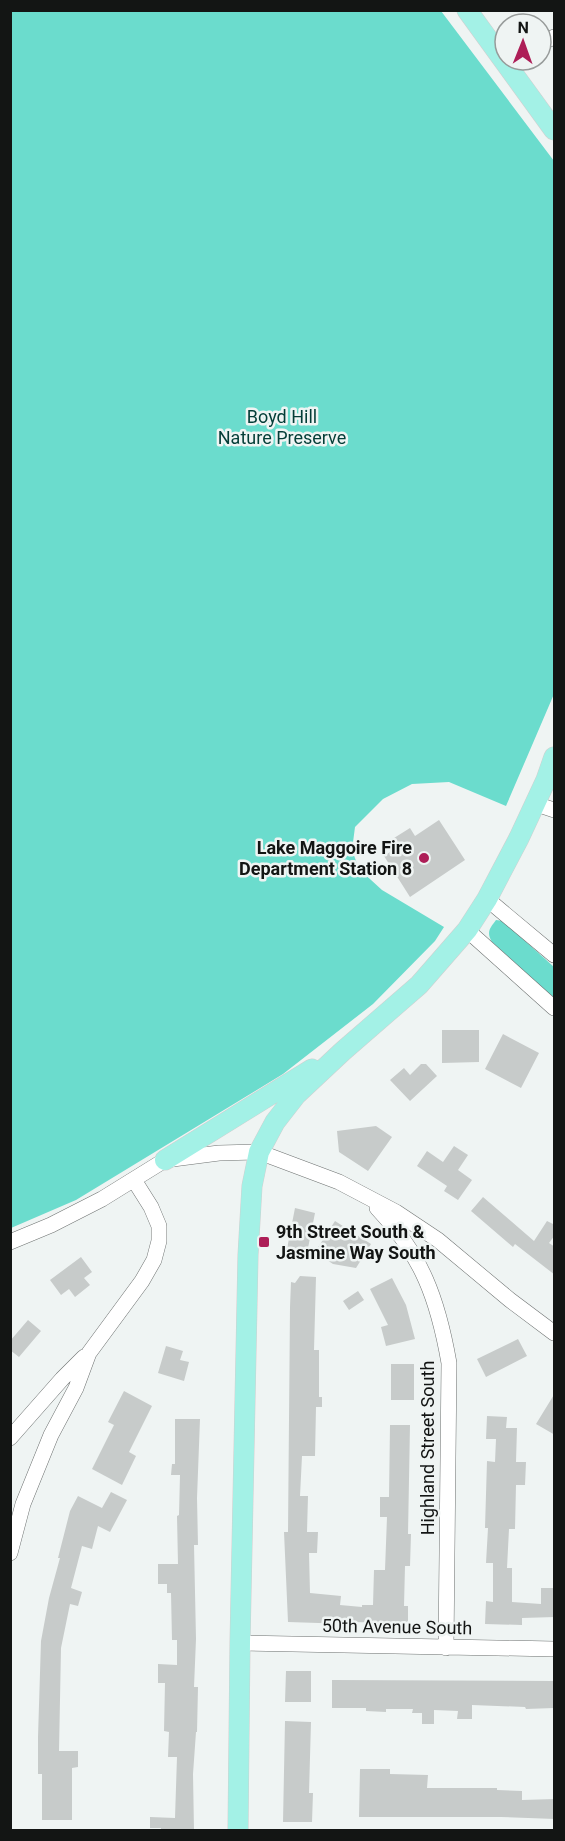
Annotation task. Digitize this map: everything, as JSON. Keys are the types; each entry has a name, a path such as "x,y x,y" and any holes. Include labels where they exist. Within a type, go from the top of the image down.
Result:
{"main road":[{"path":"467,10 493,41"},
{"path":"518,72 555,130"},
{"path":"238,1830 248,1255 252,1186 259,1152 275,1122 296,1095 419,985 467,930 545,807 555,757"},
{"path":"165,1160 343,1051"}],"street":[{"path":"487,899 555,955"},
{"path":"467,930 555,1008"},
{"path":"10,1242 51,1225 134,1180 165,1160 219,1153 259,1152 339,1182 396,1212 438,1240 510,1300 555,1333"},
{"path":"10,1438 62,1379 89,1353 142,1281 153,1260 159,1241 159,1226 151,1207 134,1180"},
{"name":"Highland Street South","path":"368,1199 398,1230 419,1264 434,1298 449,1363 446,1648"},
{"path":"10,1553 23,1504 51,1435 76,1388 89,1353"},
{"name":"50th Avenue South","path":"240,1643 555,1649"}],"green space":[{"name":"Boyd Hill Nature Preserve","path":"11,10 441,11 554,161 554,694 506,806 449,782 412,784 383,799 355,827 352,850 359,869 382,890 444,927 435,941 373,1004 283,1074 76,1200 11,1228"},
{"path":"496,920 503,921 554,967 554,999 492,942 489,935"}],"building":[{"name":"Lake Maggoire Fire Department Station 8","path":"439,820 465,860 410,897 384,856 399,846 394,838 410,828 415,836"},
{"path":"442,1030 479,1030 479,1062 442,1063"},
{"path":"503,1034 539,1053 521,1088 485,1069"},
{"path":"421,1064 426,1064 437,1076 410,1101 390,1080 404,1068 410,1075"},
{"path":"376,1126 392,1137 368,1171 339,1152 337,1131"},
{"path":"454,1146 468,1155 458,1170 472,1180 458,1200 444,1191 447,1186 417,1166 427,1151 443,1162"},
{"path":"483,1197 534,1241 547,1221 555,1225 555,1235 549,1243 555,1247 555,1275 515,1244 513,1247 471,1211"},
{"path":"295,1208 315,1213 306,1258 286,1254"},
{"path":"335,1221 371,1244 356,1268 333,1264 315,1252"},
{"path":"81,1257 92,1272 84,1278 90,1285 75,1297 69,1289 61,1295 50,1280"},
{"path":"300,1276 316,1277 314,1350 319,1350 319,1397 322,1397 322,1407 316,1407 315,1456 302,1456 300,1496 308,1496 307,1532 318,1532 317,1553 309,1553 310,1593 341,1596 340,1605 362,1607 362,1605 373,1605 374,1570 385,1570 387,1517 380,1517 380,1497 389,1497 390,1425 410,1425 408,1534 411,1534 410,1566 405,1566 404,1606 408,1606 408,1623 288,1622 284,1532 288,1532 290,1307 291,1282 295,1283"},
{"path":"392,1278 406,1305 415,1339 386,1346 381,1327 388,1325 370,1289"},
{"path":"358,1291 364,1300 349,1310 343,1301"},
{"path":"28,1320 41,1331 19,1357 10,1350 10,1341"},
{"path":"518,1339 527,1356 486,1377 477,1359"},
{"path":"166,1346 183,1351 180,1360 189,1362 184,1381 158,1373"},
{"path":"391,1364 414,1364 414,1400 391,1400"},
{"path":"124,1391 152,1406 129,1452 136,1456 122,1485 92,1469 114,1425 108,1422"},
{"path":"555,1393 555,1435 536,1424"},
{"path":"487,1416 507,1417 506,1428 517,1428 516,1462 526,1462 525,1485 516,1485 515,1529 509,1529 507,1568 512,1568 512,1602 541,1604 541,1588 555,1588 555,1617 522,1618 522,1625 485,1624 486,1601 493,1602 493,1563 486,1563 487,1461 495,1462 496,1439 486,1439"},
{"path":"175,1419 200,1419 198,1545 194,1545 196,1639 194,1687 198,1687 193,1774 194,1830 150,1828 150,1817 175,1818 177,1757 168,1757 169,1732 164,1731 165,1683 158,1683 158,1664 177,1665 177,1640 172,1640 171,1593 167,1593 167,1584 158,1584 158,1564 178,1564 177,1516 179,1515 180,1475 171,1475 172,1464 175,1464"},
{"path":"111,1492 127,1500 110,1532 98,1526 92,1549 82,1546 71,1588 82,1592 78,1606 70,1604 61,1648 59,1751 78,1751 78,1767 72,1768 72,1820 42,1820 42,1774 38,1774 41,1641 49,1598 70,1511 78,1496 102,1508"},
{"path":"286,1671 311,1671 311,1702 285,1702"},
{"path":"332,1680 553,1681 554,1708 526,1709 525,1707 472,1705 472,1719 457,1719 458,1711 434,1710 434,1724 422,1724 422,1713 412,1713 413,1709 386,1709 386,1712 366,1711 366,1708 332,1708"},
{"path":"285,1721 311,1722 309,1793 313,1793 312,1822 283,1822"},
{"path":"360,1769 390,1769 390,1774 428,1775 427,1788 497,1788 497,1790 522,1791 522,1800 555,1799 555,1819 359,1817"}],"place":[{"name":"Lake Maggoire Fire Department Station 8","path":"424,858"},
{"name":"9th Street South & Jasmine Way South","path":"264,1242"}]}
